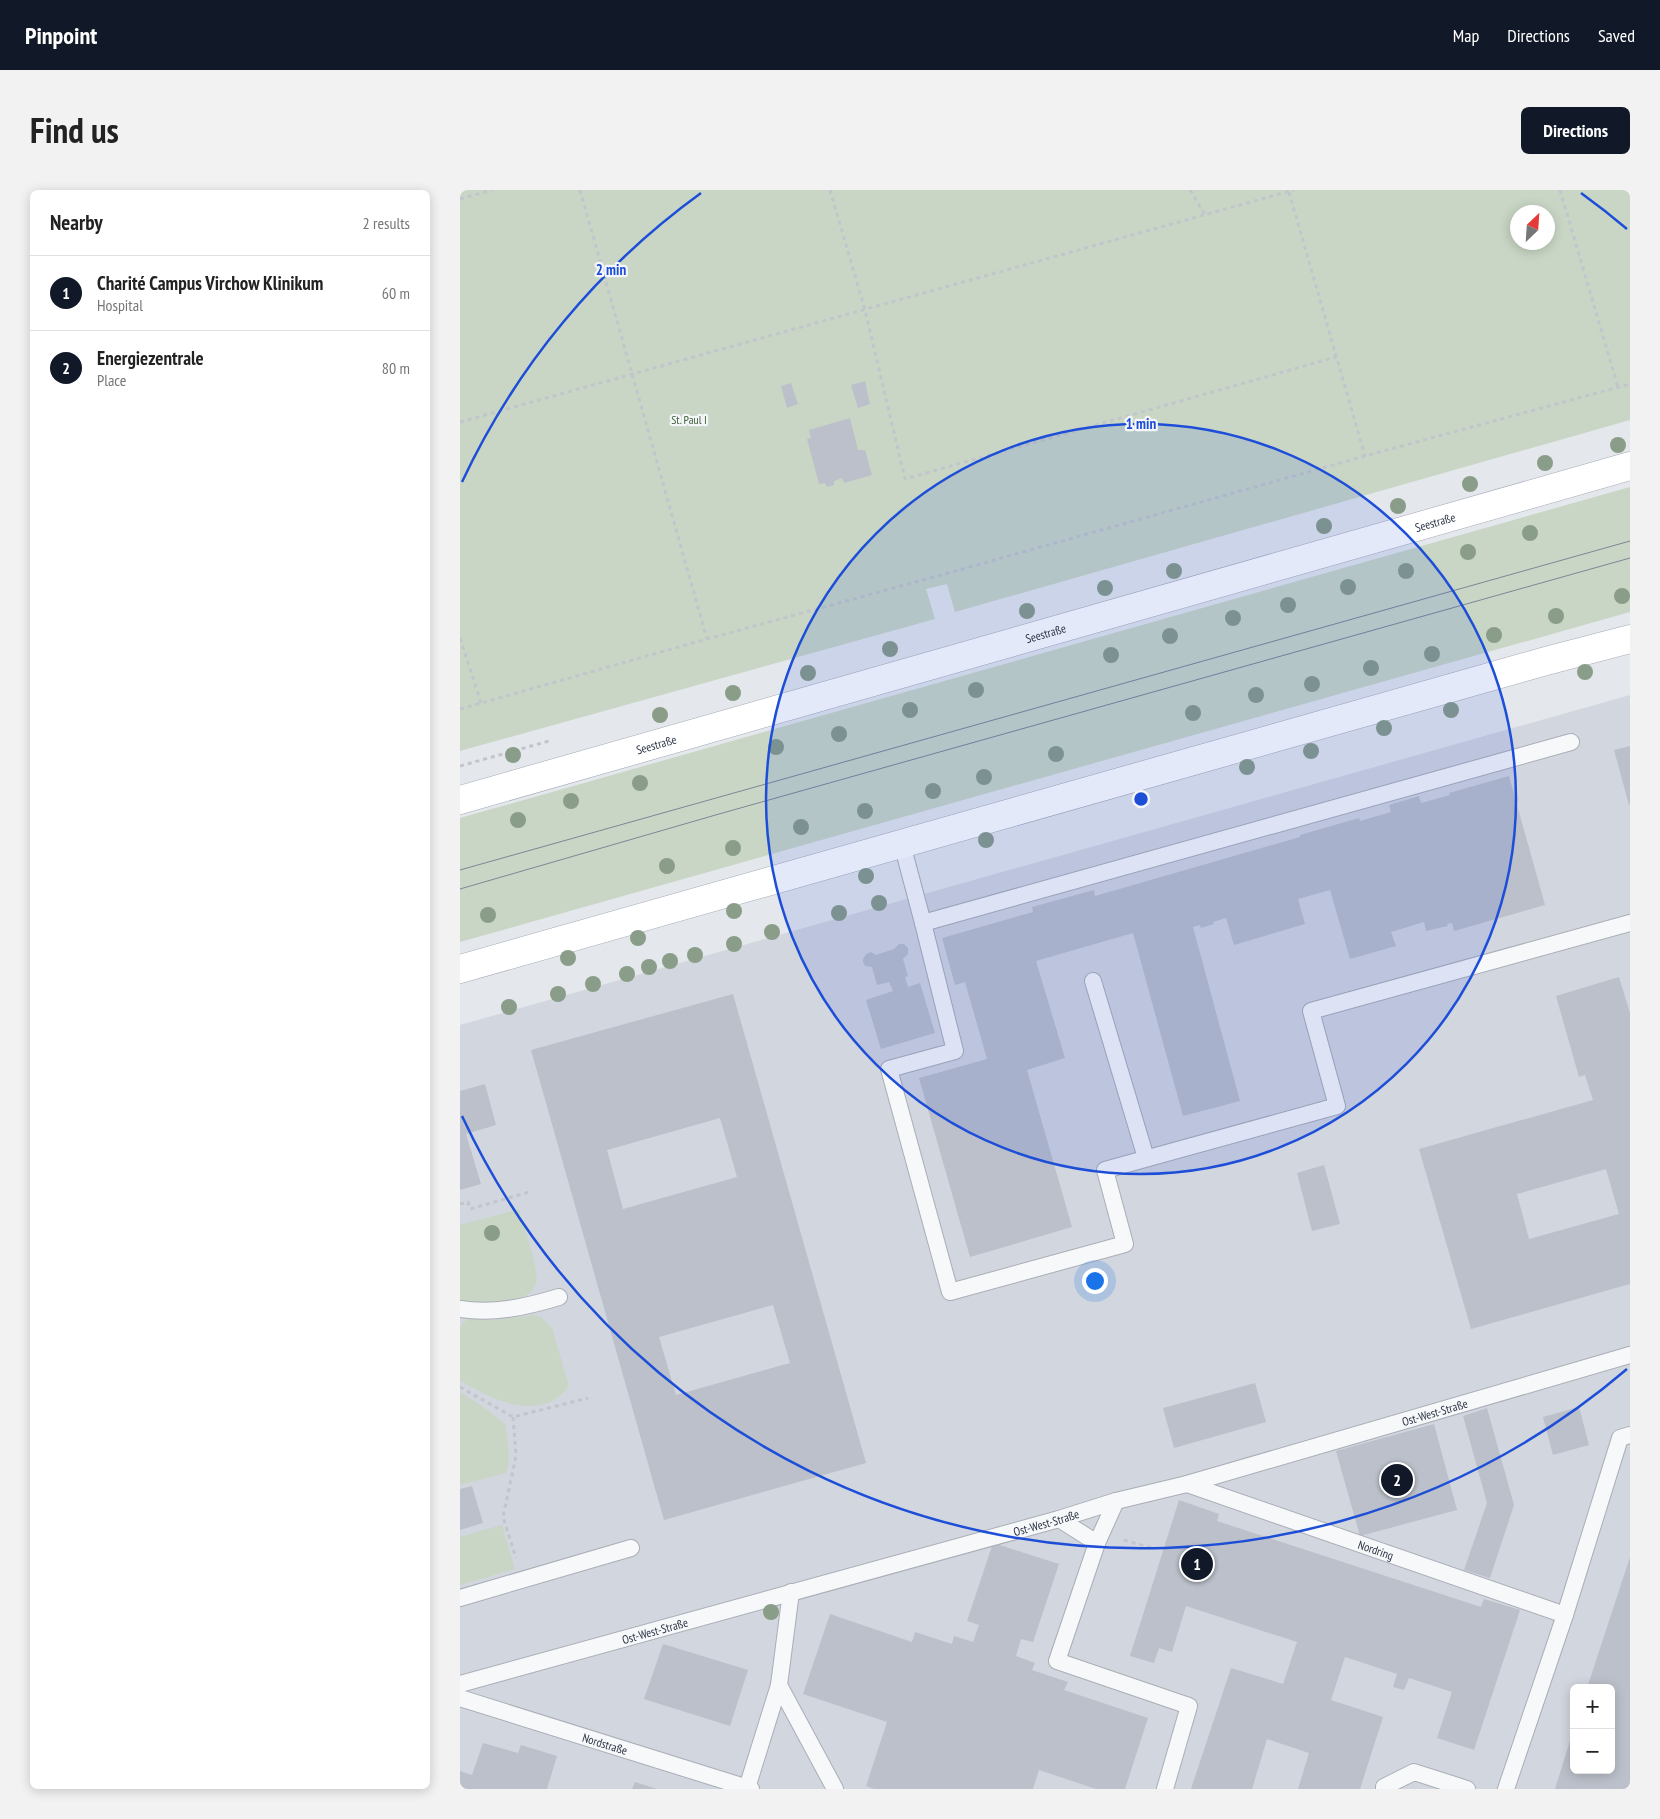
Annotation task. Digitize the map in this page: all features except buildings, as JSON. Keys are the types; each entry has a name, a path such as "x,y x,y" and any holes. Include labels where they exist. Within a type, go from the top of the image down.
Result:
{"main road":[{"name":"Seestraße","path":"460,800 1630,466"},
{"path":"460,969 1546,661 1630,639"}],"lane":[{"path":"924,924 1571,742"},
{"path":"902,844 955,1051 889,1070 950,1292 1125,1244 1105,1170 1337,1106 1311,1011 1630,923"},
{"path":"1093,980 1146,1158"},
{"path":"460,1308 497,1311 523,1308 559,1297"},
{"name":"Ost-West-Straße","path":"460,1684 1060,1519 1116,1501 1187,1484 1630,1355"},
{"path":"1506,1789 1565,1614 1620,1438 1630,1435"},
{"name":"Nordring","path":"1187,1484 1565,1614"},
{"path":"1116,1501 1099,1538 1056,1661 1189,1706 1165,1789"},
{"path":"1060,1519 1099,1538"},
{"path":"460,1598 631,1548"},
{"path":"749,1788 779,1685 791,1592"},
{"path":"779,1685 835,1789"},
{"name":"Nordstraße","path":"460,1698 749,1788"},
{"path":"1384,1789 1384,1787 1414,1772 1467,1789"}],"path":[{"path":"460,199 492,190"},
{"path":"580,190 707,639"},
{"path":"830,190 865,310 905,479 1336,357"},
{"path":"1190,190 1205,216"},
{"path":"460,422 1294,190"},
{"path":"1560,190 1618,387"},
{"path":"1289,192 1365,456"},
{"path":"460,709 1365,456 1630,384"},
{"path":"460,638 481,703"},
{"path":"460,1204 468,1202 470,1209 530,1192"},
{"path":"460,1387 513,1417 588,1398"},
{"path":"513,1417 516,1456 504,1517 523,1580"},
{"path":"1099,1538 1155,1549"}],"shaded area":[{"path":"1630,695 1630,1789 460,1789 460,1025"}],"green space":[{"name":"St. Paul I","path":"460,190 1630,190 1630,420 955,612 947,584 926,589 935,619 460,751"},
{"path":"1630,487 1630,612 460,942 460,818"},
{"path":"519,1209 536,1268 537,1277 534,1287 524,1297 511,1301 483,1304 460,1302 460,1225"},
{"path":"533,1315 541,1317 552,1328 569,1386 558,1397 545,1404 531,1406 516,1405 486,1395 460,1380 460,1327 467,1319 494,1320"},
{"path":"460,1392 505,1424 509,1455 506,1473 460,1485"},
{"path":"502,1525 515,1569 460,1585 460,1537"}],"tram line":[{"path":"460,870 1630,541"},
{"path":"460,889 719,814 1630,558"}],"place":[{"name":"Energiezentrale","path":"1397,1480"},
{"name":"Charité Campus Virchow Klinikum","path":"1197,1564"}]}
